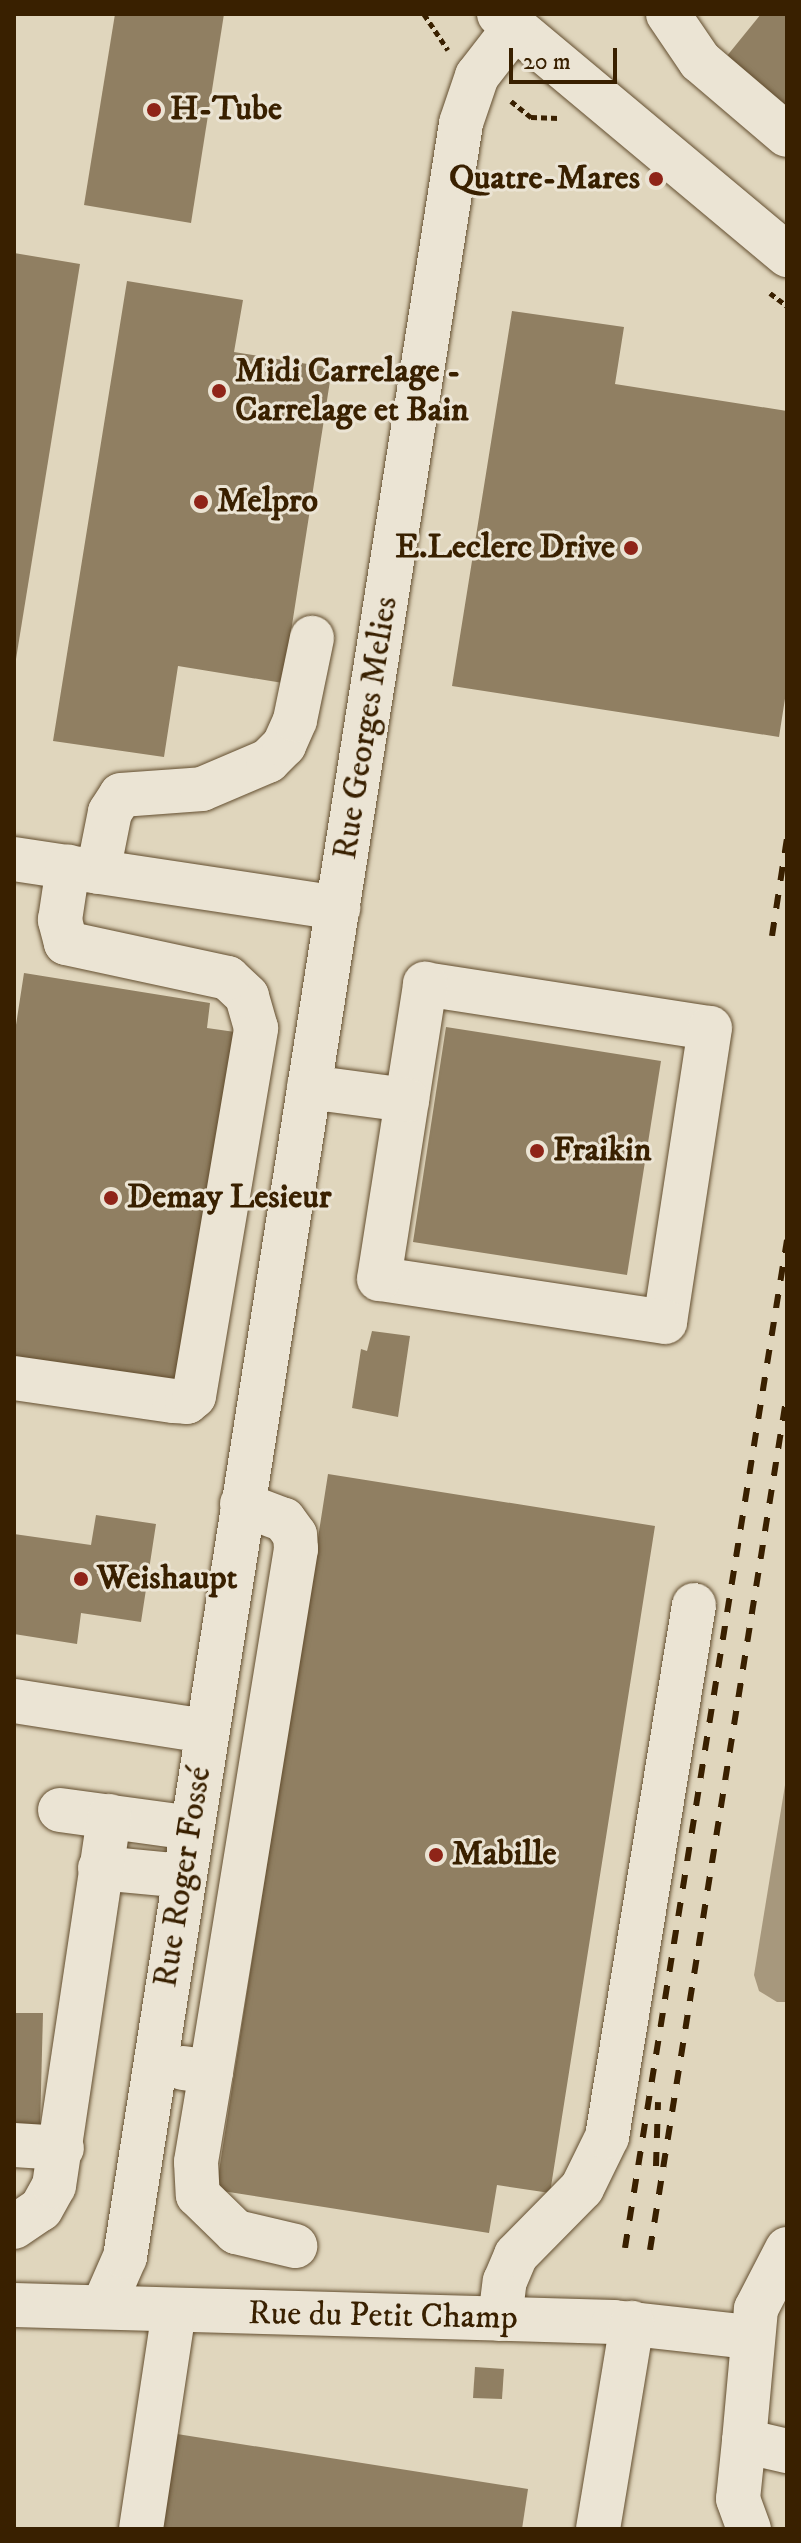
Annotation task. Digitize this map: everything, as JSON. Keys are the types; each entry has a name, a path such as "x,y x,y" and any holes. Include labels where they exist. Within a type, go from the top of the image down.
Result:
{"street":[{"path":"668,14 700,61 787,135"},
{"path":"507,21 787,255"},
{"name":"Rue Georges Melies","path":"252,1444 461,123 477,76 507,21"},
{"path":"14,1378 187,1402 198,1386 256,1017 247,996 215,973 66,943 60,920 110,812 121,795 202,789 268,761 284,745 295,720 312,638"},
{"path":"14,859 338,908"},
{"path":"425,984 710,1028 665,1322 379,1279 407,1100 425,984"},
{"path":"309,1087 407,1100"},
{"path":"203,1354 265,1364"},
{"name":"Rue Roger Fossé","path":"103,2307 125,2257 252,1444"},
{"path":"242,1504 284,1520 295,1535 296,1549 196,2162 198,2195 236,2232 295,2246"},
{"path":"500,2319 505,2281 516,2255 582,2188 607,2137 694,1605"},
{"path":"14,1701 206,1731"},
{"path":"60,1810 191,1828"},
{"path":"14,2227 41,2209 54,2186 109,1816"},
{"path":"100,1868 183,1876"},
{"path":"153,2064 211,2072"},
{"path":"14,2145 62,2148"},
{"path":"749,2529 738,2499 750,2337 764,2287 787,2249"},
{"name":"Rue du Petit Champ","path":"14,2305 632,2323 750,2337"},
{"path":"141,2529 174,2312"},
{"path":"598,2529 632,2323"},
{"path":"744,2441 787,2451"}],"path":[{"path":"424,14 453,59"}],"shaded area":[{"path":"787,1773 787,2002 777,2002 759,1991 754,1975"}],"building":[{"name":"H-Tube","path":"115,14 224,14 191,223 84,205"},
{"path":"761,14 787,14 787,115 722,62"},
{"path":"14,253 80,264 16,659 14,659"},
{"path":"127,281 243,300 234,352 332,368 283,683 178,666 164,757 53,741"},
{"name":"E.Leclerc Drive","path":"512,311 624,327 615,384 787,411 787,686 779,737 452,686"},
{"name":"Demay Lesieur","path":"24,973 210,1003 207,1028 235,1032 177,1382 14,1357 14,1038"},
{"name":"Fraikin","path":"446,1027 661,1061 627,1275 413,1242"},
{"path":"372,1331 410,1336 398,1417 352,1408 361,1349 367,1351"},
{"name":"Mabille","path":"328,1474 655,1526 550,2193 497,2185 489,2233 216,2190"},
{"name":"Weishaupt","path":"96,1515 156,1524 141,1622 81,1613 77,1644 14,1634 14,1534 91,1545"},
{"path":"14,2013 43,2013 40,2129 14,2128"},
{"path":"475,2367 504,2369 502,2399 473,2398"},
{"path":"177,2434 528,2489 522,2529 162,2529"}],"railway":[{"path":"772,936 787,838"},
{"path":"625,2248 787,1240"},
{"path":"650,2250 787,1394"},
{"path":"656,2166 658,2102"}],"place":[{"name":"H-Tube","path":"154,110"},
{"name":"Quatre-Mares","path":"656,179"},
{"name":"Midi Carrelage - Carrelage et Bain","path":"219,391"},
{"name":"Melpro","path":"201,502"},
{"name":"E.Leclerc Drive","path":"631,548"},
{"name":"Fraikin","path":"537,1151"},
{"name":"Demay Lesieur","path":"111,1198"},
{"name":"Weishaupt","path":"81,1579"},
{"name":"Mabille","path":"436,1855"}]}
